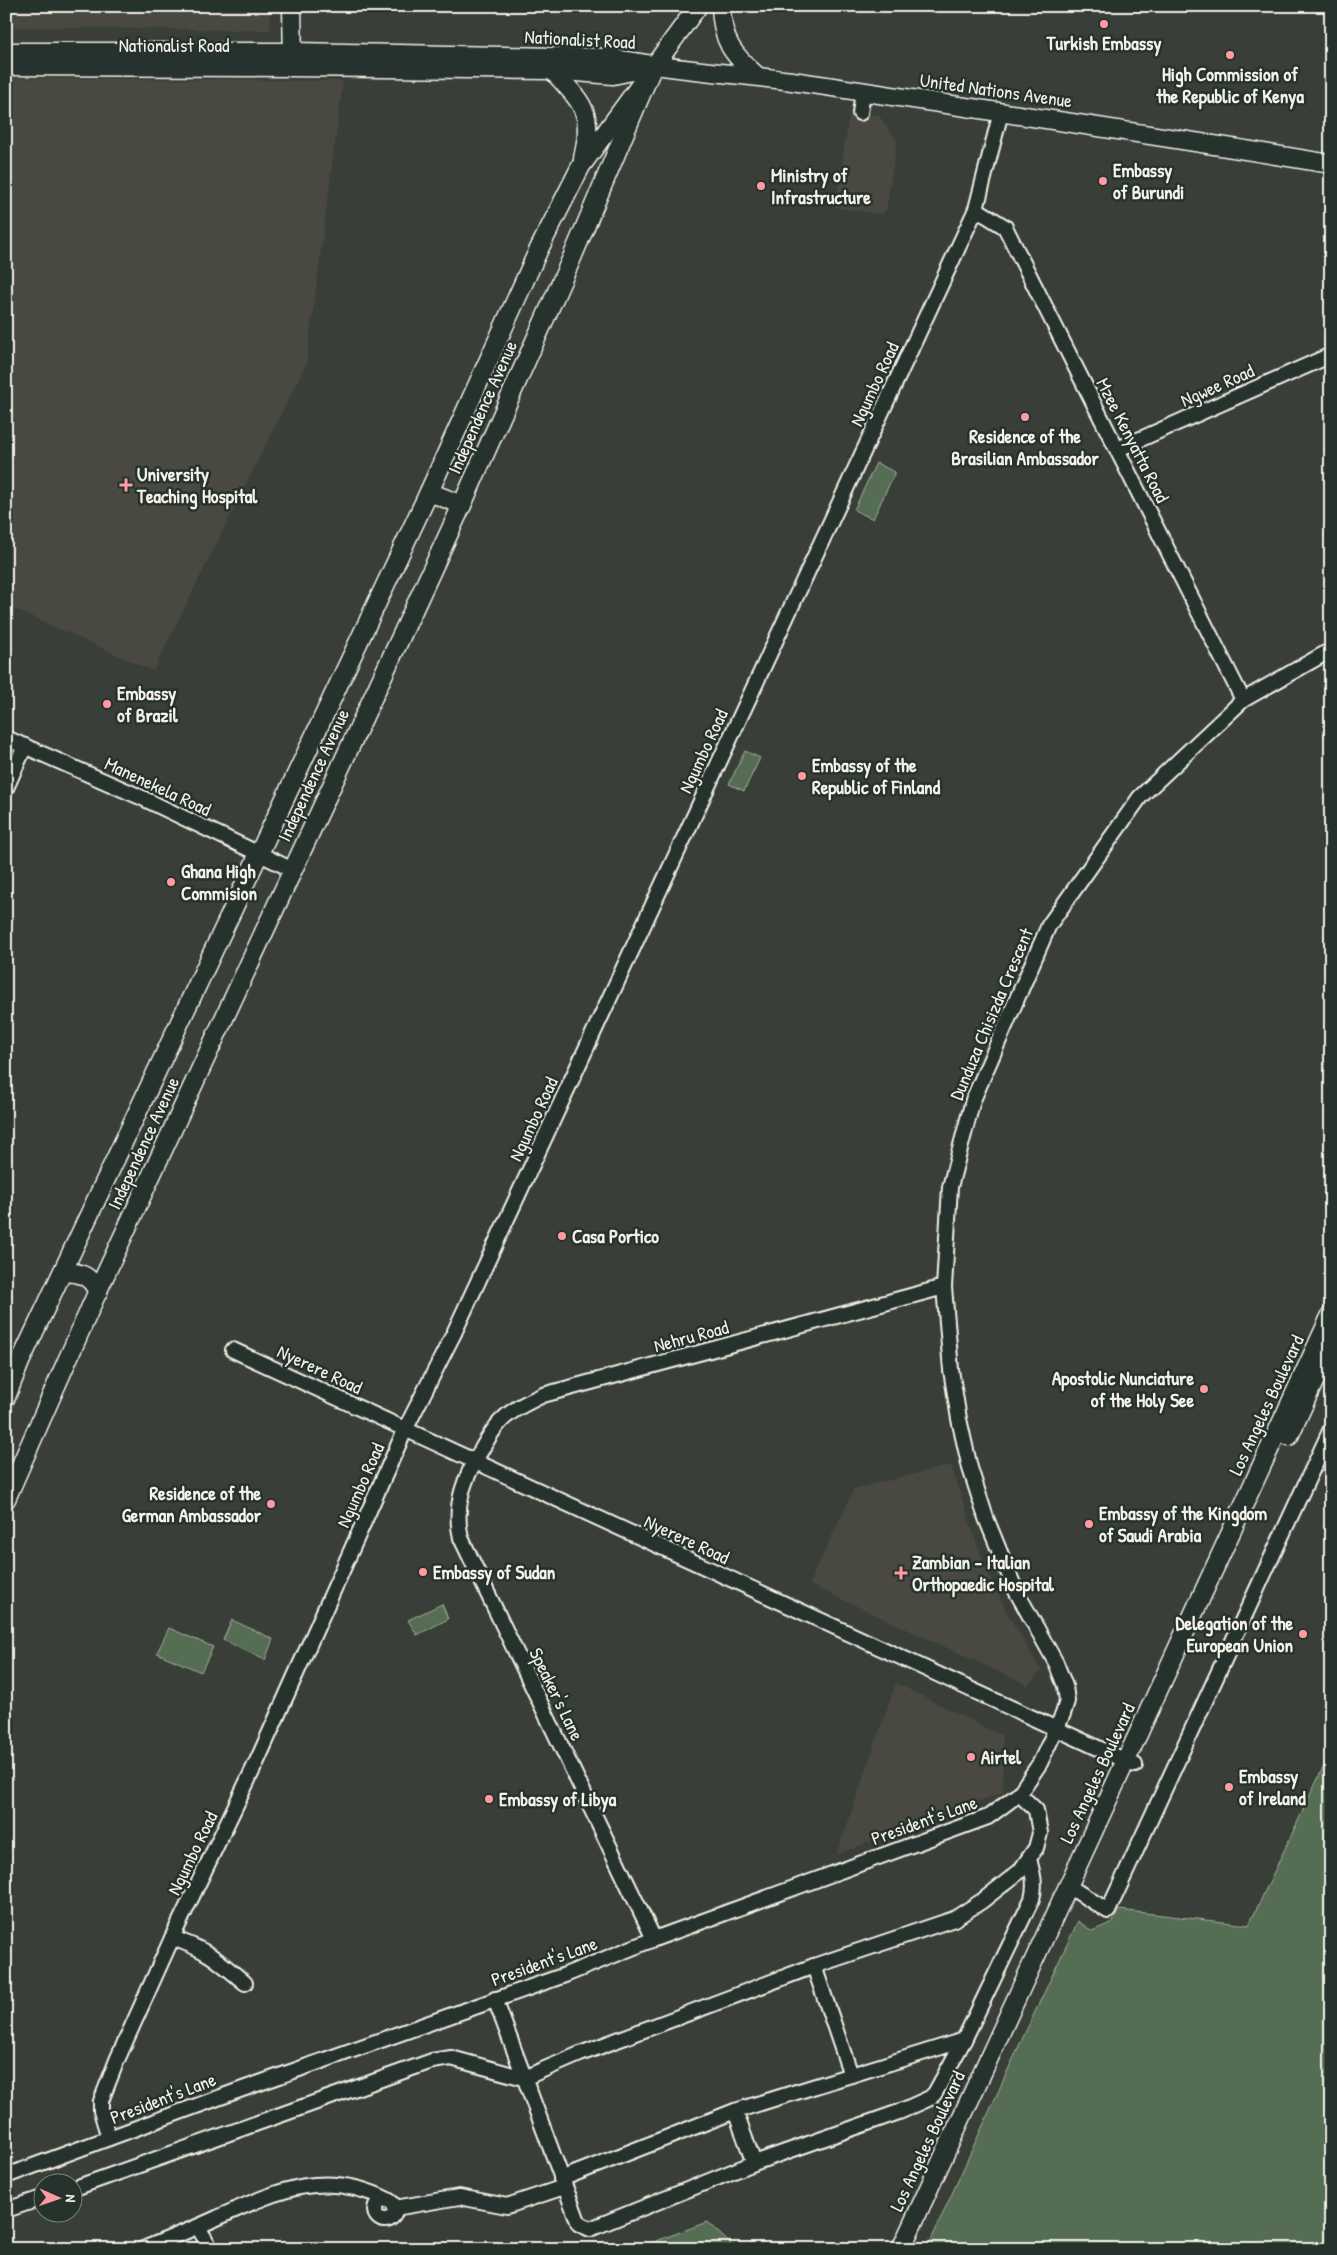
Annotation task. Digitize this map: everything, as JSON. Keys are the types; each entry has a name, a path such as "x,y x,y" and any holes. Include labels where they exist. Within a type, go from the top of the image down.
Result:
{"main road":[{"path":"292,6 293,60"},
{"name":"Independence Avenue","path":"6,1397 62,1273 429,492 538,251 581,166 698,6"},
{"path":"721,6 724,37 732,51 757,76"},
{"name":"Nationalist Road","path":"6,52 293,60 552,70 613,75 654,66"},
{"name":"Nationalist Road","path":"6,66 293,60 612,58 654,66"},
{"name":"Independence Avenue","path":"9,1488 105,1276 462,505 571,260 654,66"},
{"name":"United Nations Avenue","path":"654,66 757,76 1002,112 1331,164"},
{"path":"552,70 572,91 584,109 588,135 581,166"},
{"path":"429,492 462,505"},
{"path":"70,1257 78,1270 84,1274 90,1277 105,1276"},
{"path":"62,1273 84,1275 98,1292"},
{"name":"Los Angeles Boulevard","path":"1130,1764 1331,1315"},
{"name":"Los Angeles Boulevard","path":"900,2249 1331,1345"},
{"name":"Los Angeles Boulevard","path":"912,2249 1072,1889"}],"street":[{"path":"860,113 863,92"},
{"name":"Ngumbo Road","path":"109,2138 100,2111 105,2088 172,1938 262,1750 405,1430 454,1334 976,209 1002,112"},
{"name":"Mzee Kenyatta Road","path":"976,209 1005,227 1100,418 1118,448 1243,700"},
{"name":"Ngwee Road","path":"1118,448 1331,355"},
{"name":"Dunduza Chisizda Crescent","path":"1056,1730 1067,1702 1065,1686 1056,1663 1015,1589 986,1518 970,1468 952,1370 944,1288 950,1187 973,1100 1049,925 1140,797 1243,700 1331,650"},
{"name":"Manenekela Road","path":"6,738 293,870"},
{"path":"6,788 25,746"},
{"name":"Nehru Road","path":"474,1461 495,1428 504,1418 520,1406 543,1395 944,1288"},
{"name":"Nyerere Road","path":"233,1350 1130,1764"},
{"path":"1072,1889 1108,1911 1331,1430"},
{"name":"Speaker's Lane","path":"474,1461 462,1486 458,1505 458,1523 462,1538 654,1940"},
{"name":"President's Lane","path":"6,2176 237,2090 564,1975 988,1816 1019,1794 1040,1763 1056,1730"},
{"path":"82,2185 432,2061 451,2058 524,2078 580,2054 814,1966 954,1919 1010,1879 1029,1859 1036,1848 1040,1833 1036,1810 1019,1794"},
{"path":"495,1999 579,2224 590,2229 754,2163 899,2112 930,2098 935,2093 964,2040 1032,1899 1035,1889 1029,1859"},
{"path":"172,1938 209,1953 245,1983"},
{"path":"814,1966 851,2075"},
{"path":"143,2249 272,2194 296,2187 352,2186 392,2204 459,2197 507,2206 735,2112 964,2040"},
{"path":"735,2112 754,2163"},
{"path":"352,2186 382,2220 388,2220 395,2213 392,2204"},
{"path":"6,2210 32,2201"},
{"path":"198,2227 211,2249"}],"shaded area":[{"path":"6,6 270,6 270,30 6,27"},
{"name":"University Teaching Hospital","path":"6,78 343,81 306,364 153,671 6,605"},
{"path":"850,111 879,116 897,141 886,210 881,214 835,207"},
{"name":"Zambian - Italian Orthopaedic Hospital","path":"951,1465 983,1562 1006,1611 1041,1671 1028,1685 809,1584 854,1489"},
{"path":"896,1683 1002,1736 1003,1792 837,1854"}],"green space":[{"path":"876,463 895,472 873,519 854,510"},
{"path":"745,751 760,758 744,791 729,784"},
{"path":"442,1604 448,1619 417,1635 408,1620"},
{"path":"232,1620 273,1639 265,1660 223,1640"},
{"path":"169,1628 213,1647 201,1672 157,1653"},
{"path":"1331,1751 1331,2249 927,2249 1078,1921 1092,1931 1113,1922 1119,1910 1249,1925"},
{"path":"707,2222 736,2249 635,2249"}],"place":[{"name":"Turkish Embassy","path":"1104,24"},
{"name":"High Commission of the Republic of Kenya","path":"1230,55"},
{"name":"Embassy of Burundi","path":"1103,181"},
{"name":"Ministry of Infrastructure","path":"761,186"},
{"name":"Residence of the Brasilian Ambassador","path":"1025,417"},
{"name":"University Teaching Hospital","path":"126,485"},
{"name":"Embassy of Brazil","path":"107,704"},
{"name":"Embassy of the Republic of Finland","path":"802,776"},
{"name":"Ghana High Commision","path":"171,882"},
{"name":"Casa Portico","path":"562,1236"},
{"name":"Apostolic Nunciature of the Holy See","path":"1204,1389"},
{"name":"Residence of the German Ambassador","path":"271,1504"},
{"name":"Embassy of the Kingdom of Saudi Arabia","path":"1089,1524"},
{"name":"Embassy of Sudan","path":"423,1572"},
{"name":"Zambian - Italian Orthopaedic Hospital","path":"901,1573"},
{"name":"Delegation of the European Union","path":"1303,1634"},
{"name":"Airtel","path":"971,1757"},
{"name":"Embassy of Ireland","path":"1229,1787"},
{"name":"Embassy of Libya","path":"489,1799"}]}
